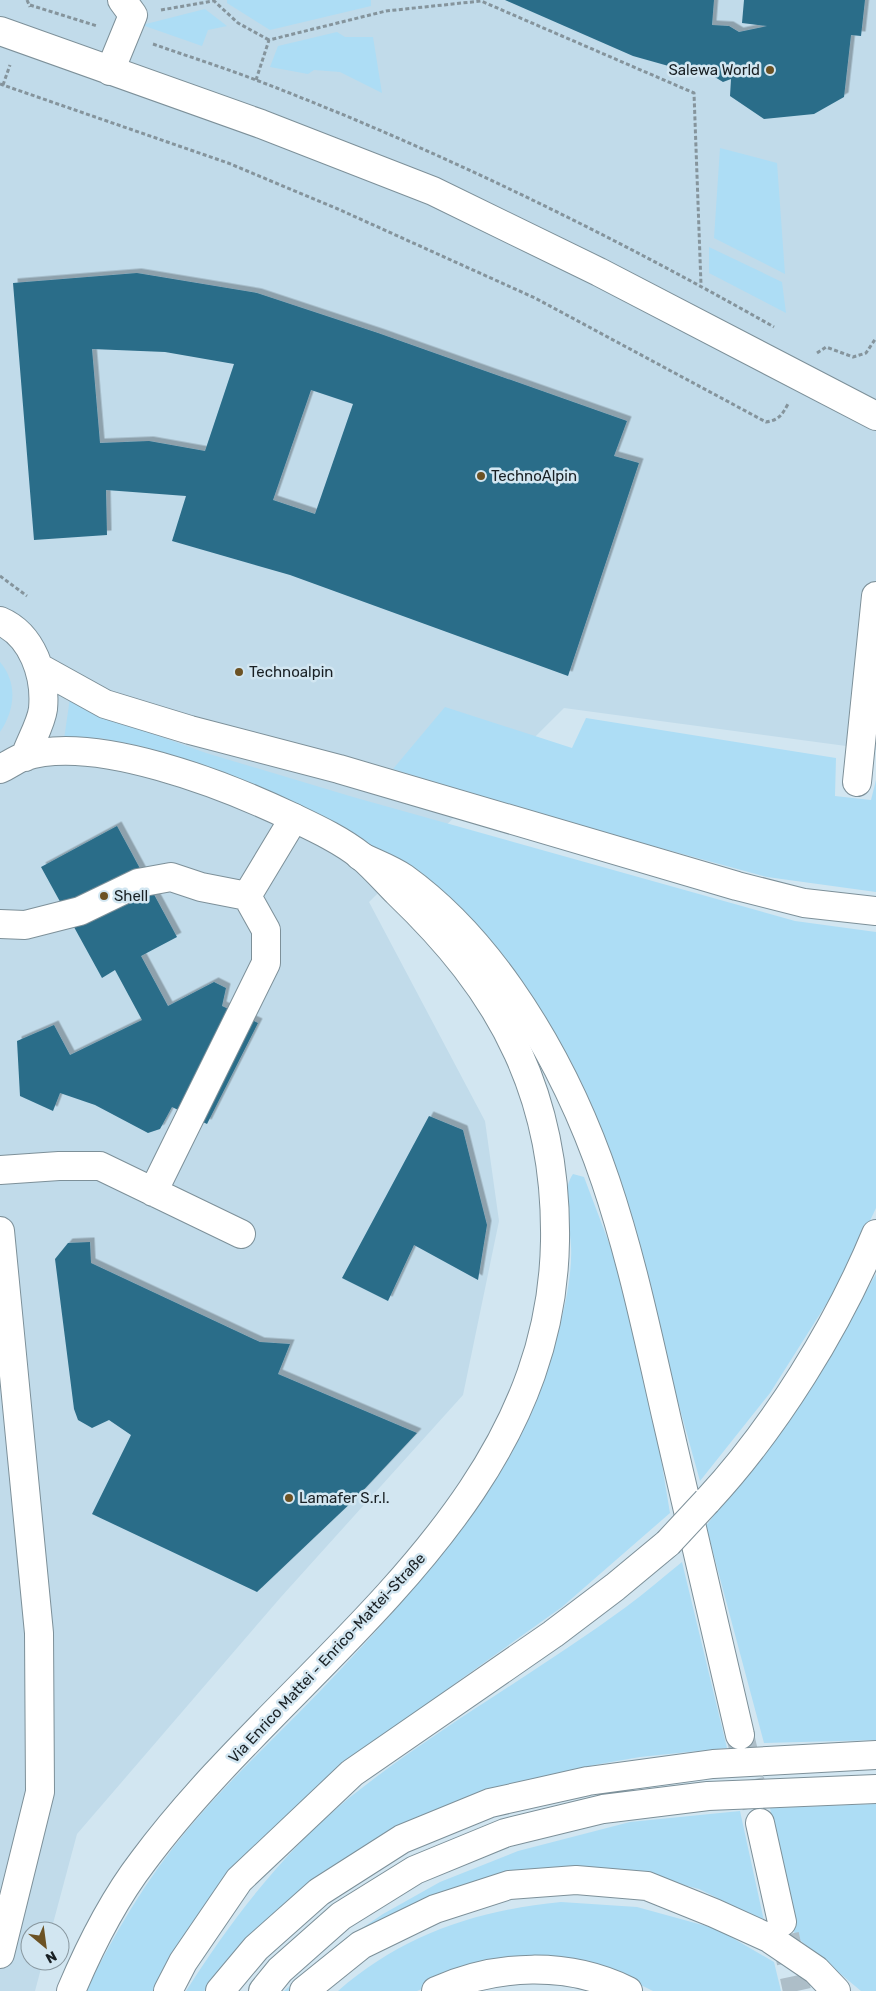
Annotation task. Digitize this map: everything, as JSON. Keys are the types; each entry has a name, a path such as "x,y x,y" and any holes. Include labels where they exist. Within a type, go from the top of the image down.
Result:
{"main road":[{"path":"110,71 128,7"},
{"path":"0,31 261,124 433,190 599,272 876,416"},
{"path":"857,782 876,596"},
{"path":"0,621 27,643 40,668 43,710 25,756 0,769"},
{"path":"40,668 105,704 190,730 339,769 737,886 804,903 872,911"},
{"name":"Via Enrico Mattei - Enrico-Mattei-Straße","path":"25,756 71,751 156,765 228,788 294,818 360,856 453,949 488,998 512,1040 527,1072 543,1126 549,1155 555,1213 553,1280 544,1327 515,1412 475,1485 408,1575 214,1778 160,1839 125,1885 96,1938 71,1991"},
{"path":"247,896 294,818"},
{"path":"360,856 402,876 460,925 495,968 532,1021 560,1068 587,1126 604,1171 631,1264 740,1735"},
{"path":"13,924 80,911 138,884 171,877 201,887 247,896 266,930 266,963 153,1192"},
{"path":"0,1170 59,1166 100,1166 241,1234"},
{"path":"0,1231 4,1325 39,1633 40,1792 0,1954"},
{"path":"168,1991 183,1962 240,1880 352,1773 553,1634 615,1587 668,1542 731,1476 807,1366 859,1274 876,1234"},
{"path":"220,1991 256,1948 319,1892 402,1839 490,1804 588,1781 713,1764 873,1755"},
{"path":"263,1991 280,1970 341,1916 415,1870 505,1833 603,1809 708,1796 871,1789"},
{"path":"760,1823 782,1922"},
{"path":"304,1991 361,1945 435,1909 509,1885 576,1880 647,1886 714,1912 769,1938 816,1970 836,1991"},
{"path":"436,1991 454,1983 490,1973 535,1968 605,1980 628,1991"}],"path":[{"path":"128,7 213,0 238,23 269,40 386,10 481,1 694,93 701,286"},
{"path":"256,80 269,40"},
{"path":"0,84 228,163 338,209 535,298 766,422 775,421 782,415 819,350 826,347 853,357 866,352 876,338"},
{"path":"0,576 27,596"}],"shaded area":[{"path":"0,0 876,0 876,750 564,708 369,902 485,1121 499,1221 463,1395 281,1597 77,1834 54,1921 20,1921 20,1971 40,1971 35,1991 0,1991"},
{"path":"227,0 371,0 371,6 270,30 227,3"},
{"path":"205,9 227,26 208,30 202,46 142,25"},
{"path":"337,32 345,37 373,37 382,93 340,72 314,70 308,74 270,67 278,46"},
{"path":"720,148 777,163 785,274 714,238"},
{"path":"709,247 782,282 786,313 709,273"},
{"path":"0,662 10,679 12,697 9,715 0,732"},
{"path":"70,698 92,712 206,753 353,797 795,921 876,932 876,1208 844,1276 770,1393 700,1481 663,1348 558,1070 318,818 225,773 144,747 101,738 64,739"},
{"path":"445,707 572,748 586,718 836,758 835,796 871,800 876,780 876,892 767,877 569,823 393,769"},
{"path":"573,1174 584,1177 617,1264 657,1435 670,1513 562,1607 457,1682 388,1735 155,1991 86,1991 132,1907 188,1829 407,1597 467,1520 503,1465 533,1406 561,1320 571,1266 566,1199 569,1182"},
{"path":"876,1274 876,1740 764,1743 706,1526 816,1379"},
{"path":"682,1562 727,1748 640,1757 594,1765 487,1795 241,1948 204,1991 186,1991 221,1938 260,1888 302,1841 349,1798 382,1772 633,1602"},
{"path":"876,1804 876,1991 861,1991 795,1936 770,1808"},
{"path":"740,1811 764,1921 699,1889 642,1874 490,1879 293,1991 284,1991 337,1945 383,1914 440,1882 518,1851 630,1822"},
{"path":"561,1902 637,1907 717,1929 774,1962 781,1991 653,1991 602,1966 542,1958 467,1969 417,1991 338,1991 363,1971 388,1955 442,1928 500,1911"}],"building":[{"path":"505,0 714,0 712,25 729,26 739,32 767,26 742,23 744,0 865,0 861,36 851,35 844,97 814,114 764,119 730,96 731,79 723,82 705,71 697,74 633,56"},
{"name":"TechnoAlpin","path":"137,273 257,293 378,333 627,421 614,456 639,463 568,676 290,575 172,541 186,496 106,490 107,535 34,540 13,283","holes":["92,349 165,352 234,364 205,451 149,441 100,443","311,390 353,404 315,514 273,500"]},
{"path":"117,826 177,937 141,956 168,1006 214,982 226,988 222,1006 258,1023 207,1124 172,1107 160,1129 148,1133 95,1105 60,1093 53,1111 20,1096 17,1041 54,1025 70,1055 142,1020 115,970 102,978 41,867"},
{"path":"429,1116 463,1130 487,1225 478,1280 414,1245 388,1301 342,1278"},
{"path":"90,1242 91,1263 260,1342 290,1344 278,1374 417,1433 357,1497 257,1592 92,1514 131,1435 109,1420 92,1428 78,1420 74,1409 55,1259 68,1243"}],"tunnel":[{"path":"741,1739 760,1823"},
{"path":"785,1935 797,1991"}],"place":[{"name":"Salewa World","path":"770,70"},
{"name":"TechnoAlpin","path":"481,476"},
{"name":"Technoalpin","path":"239,672"},
{"name":"Shell","path":"104,896"},
{"name":"Lamafer S.r.l.","path":"289,1498"}]}
